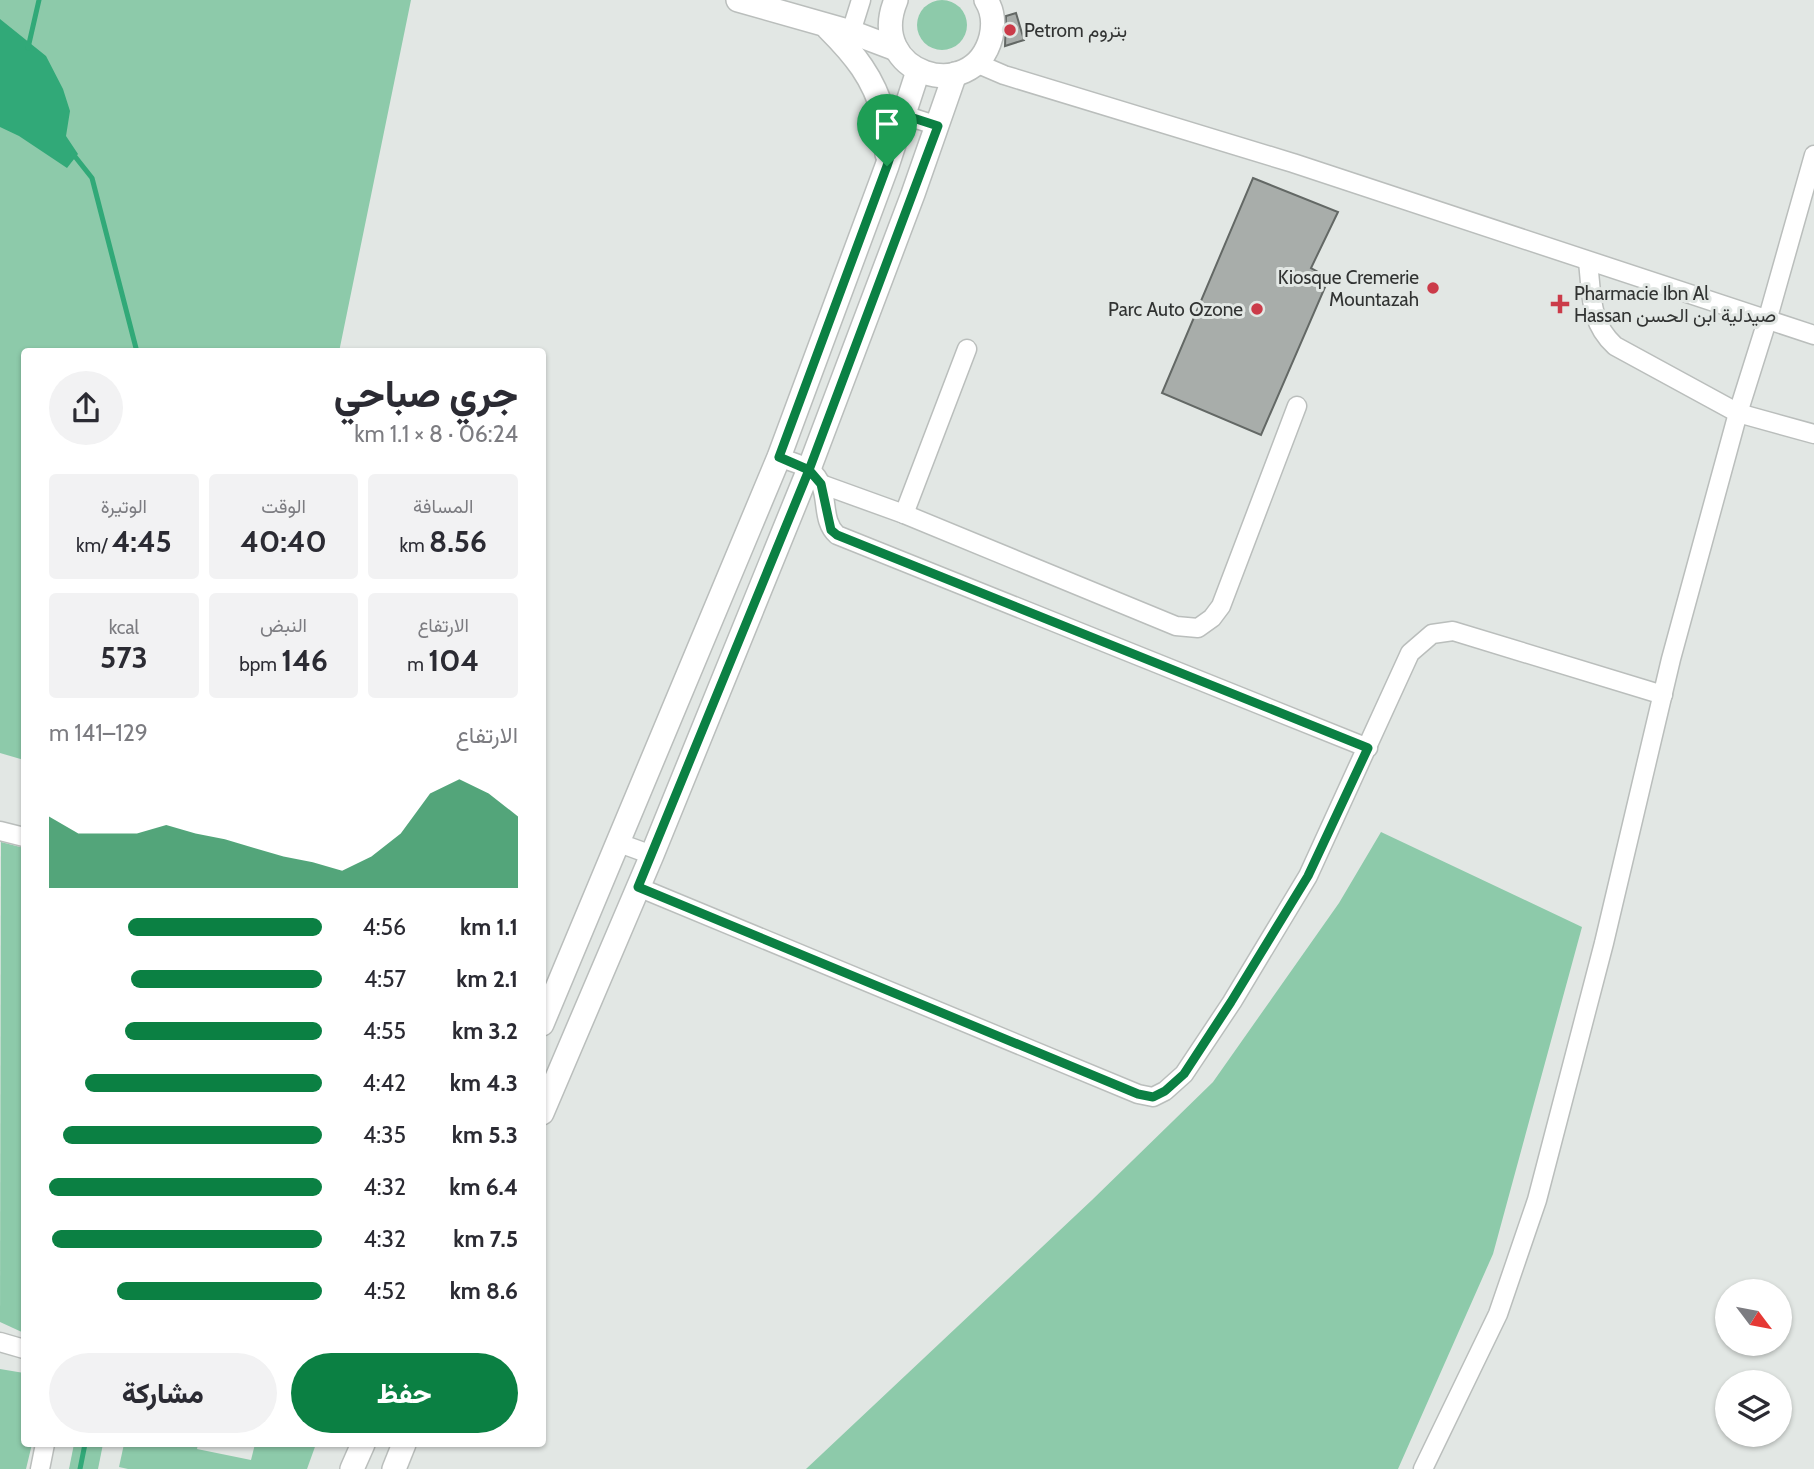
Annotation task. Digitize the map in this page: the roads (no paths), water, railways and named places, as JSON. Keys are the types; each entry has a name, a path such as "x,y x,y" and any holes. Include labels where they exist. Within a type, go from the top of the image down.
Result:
{"main road":[{"path":"738,0 850,32 896,50"},
{"path":"896,0 890,20 896,50 918,71 936,76 956,74 976,63 984,53 993,29 986,0"},
{"path":"826,25 857,57 872,85 884,117 887,166"},
{"path":"546,1015 779,457 887,166 918,71"},
{"path":"546,1104 815,477 956,74"},
{"path":"585,925 619,933"},
{"path":"352,1469 362,1447"},
{"path":"394,1469 403,1447"}],"street":[{"path":"850,32 860,0"},
{"path":"976,63 1004,75 1293,163 1814,335"},
{"path":"904,115 938,126"},
{"path":"1423,1469 1497,1314 1537,1200 1604,943 1663,695 1738,413 1814,155"},
{"path":"1588,262 1595,319 1603,334 1615,346 1738,413 1814,434"},
{"path":"904,514 967,349"},
{"path":"779,457 815,477 1176,626 1198,628 1212,618 1220,606 1297,406"},
{"path":"815,477 828,523 837,535 1368,748"},
{"path":"638,887 1138,1094 1153,1097 1165,1091 1184,1074 1308,876 1410,653 1432,634 1453,631 1663,695"},
{"path":"0,831 21,836"},
{"path":"619,844 652,855"},
{"path":"0,1342 21,1348"},
{"path":"40,1469 44,1447"}],"waterway":[{"path":"28,48 39,0"},
{"path":"73,154 92,178 136,348"},
{"path":"80,1469 84,1447"}],"place":[{"name":"Petrom بتروم","path":"1010,30"},
{"name":"Kiosque Cremerie Mountazah","path":"1433,288"},
{"name":"Pharmacie Ibn Al Hassan صيدلية ابن الحسن","path":"1560,304"},
{"name":"Parc Auto Ozone","path":"1257,309"}]}
